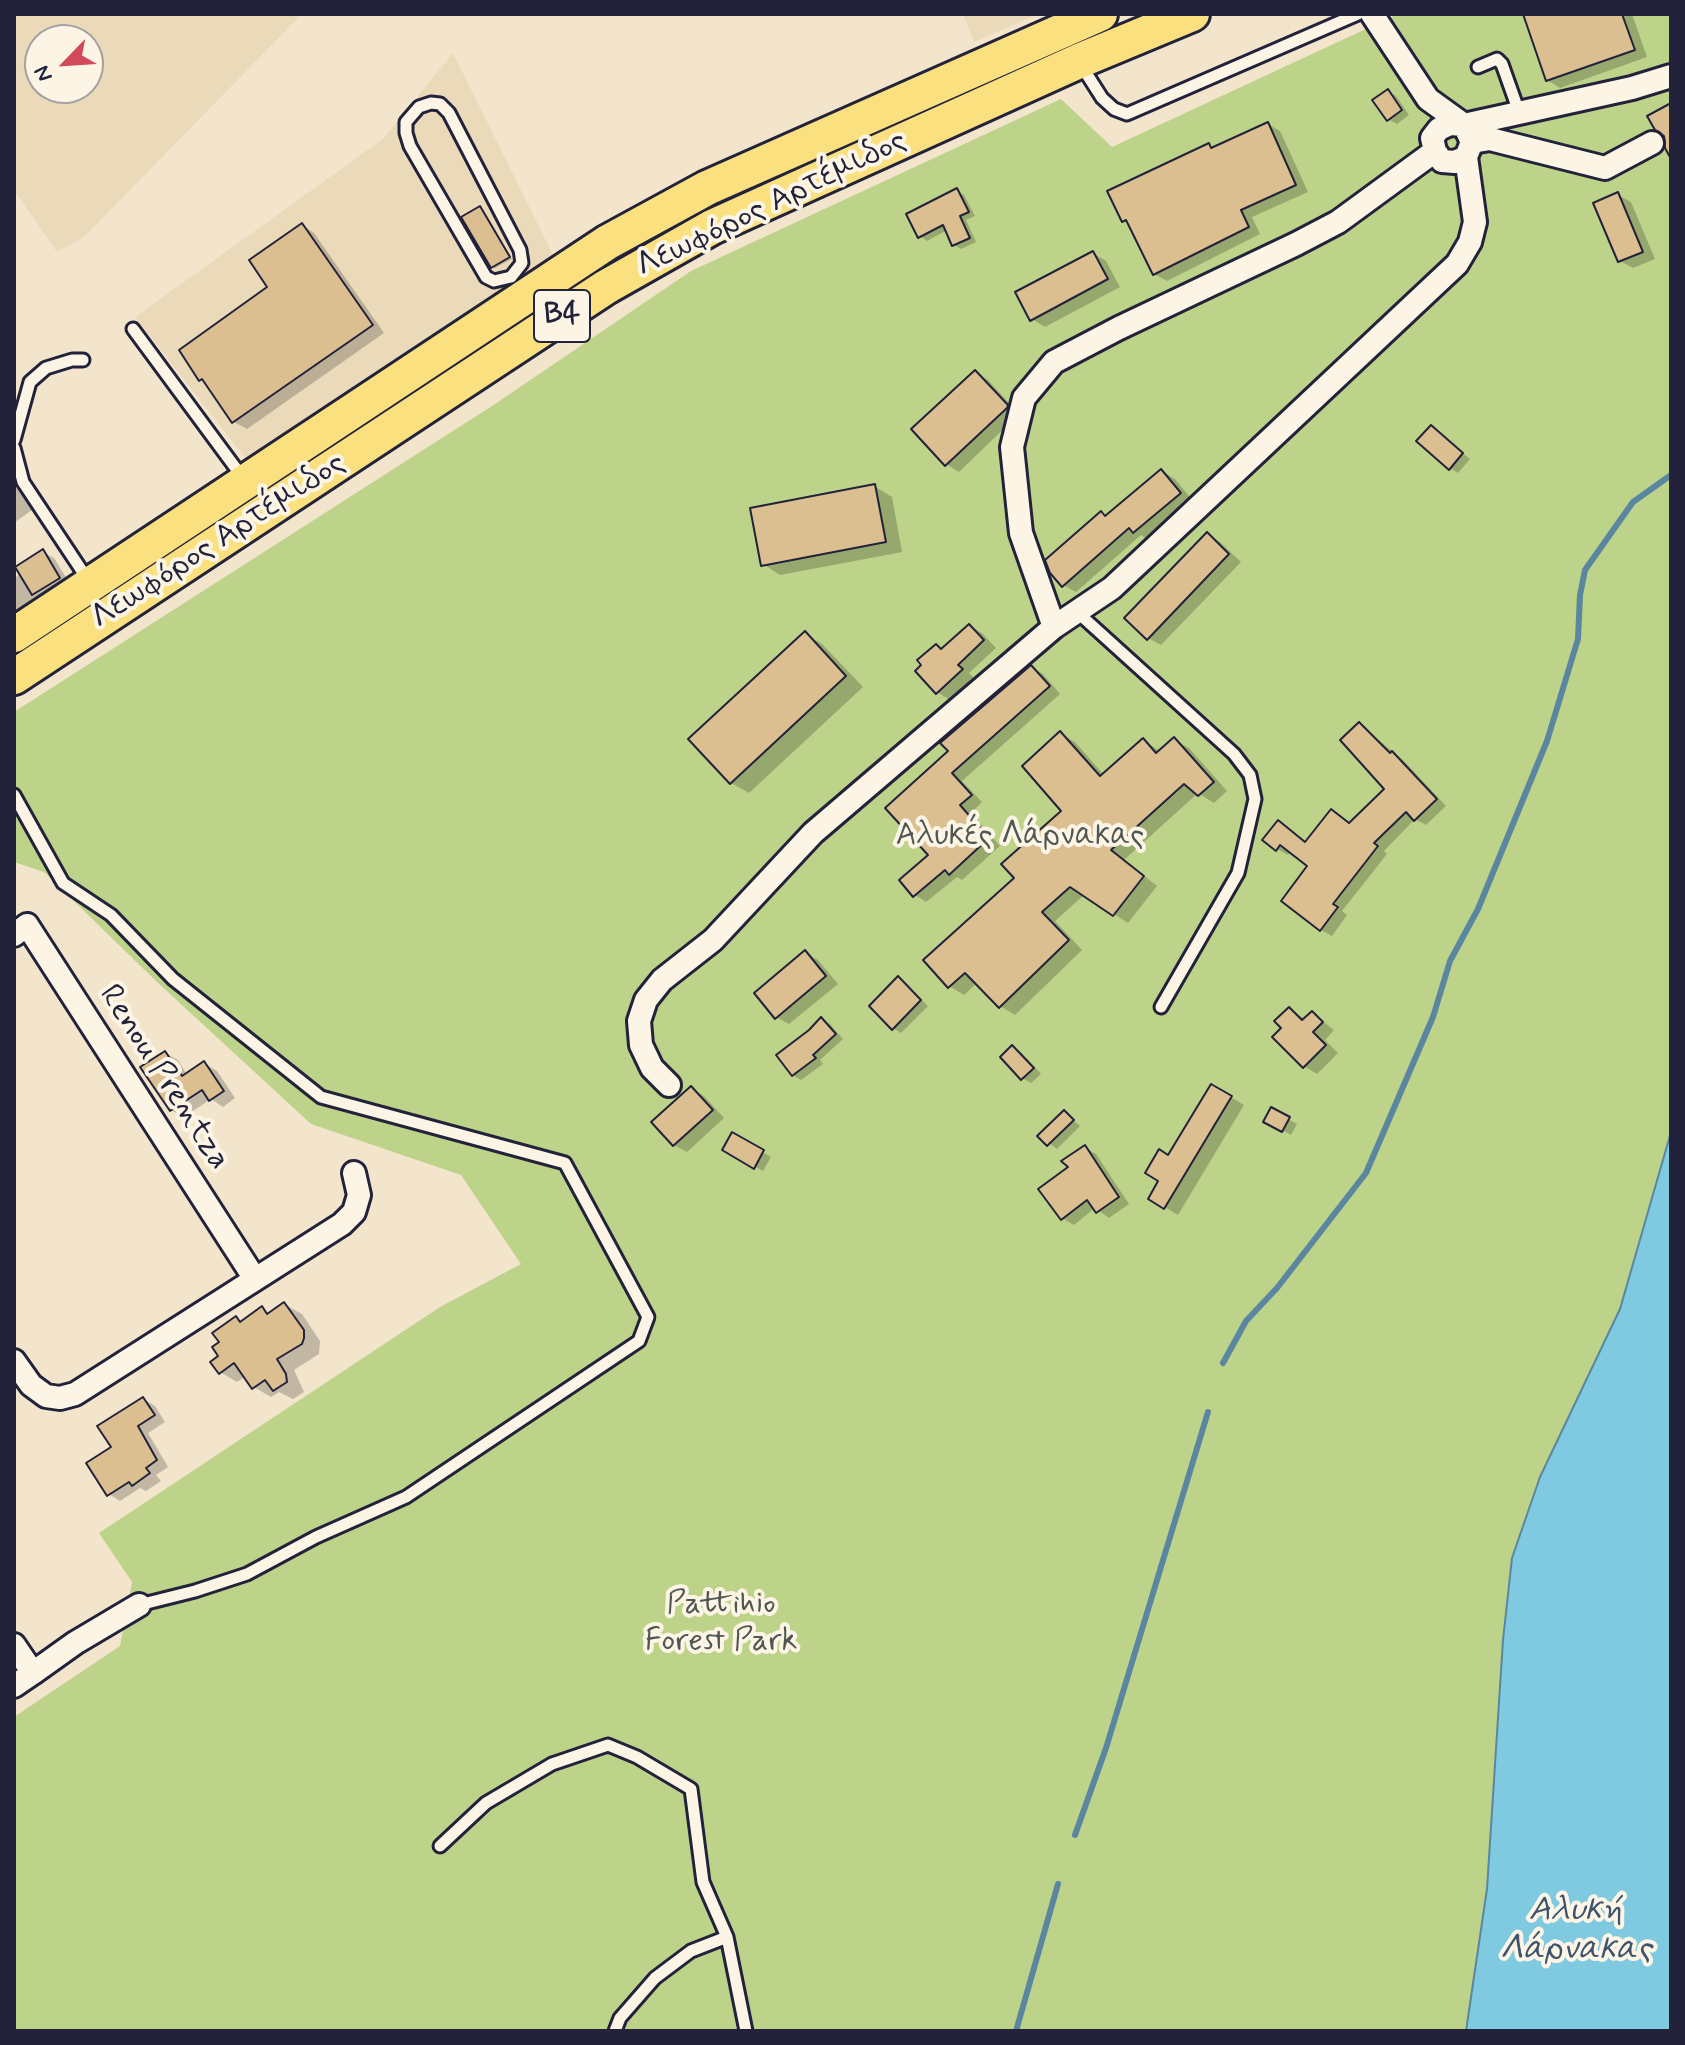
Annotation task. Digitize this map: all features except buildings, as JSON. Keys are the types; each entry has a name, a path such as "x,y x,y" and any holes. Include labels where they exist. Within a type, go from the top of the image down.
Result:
{"main road":[{"name":"Λεωφόρος Αρτέμιδος","path":"14,635 608,242 707,188 1100,14"},
{"name":"Λεωφόρος Αρτέμιδος","path":"14,677 606,287 712,227 1079,61 1192,14"},
{"path":"1065,30 1079,61"}],"street":[{"path":"669,1085 652,1068 641,1045 639,1021 646,1000 662,980 713,940 813,833 1054,627 1112,588 1457,264 1470,242 1475,222 1468,141 1428,99 1372,14"},
{"path":"1652,143 1605,168 1490,139 1468,141 1450,124 1439,129 1432,138 1435,151 1442,161 1455,162 1468,141 1519,112 1632,88 1671,76"},
{"path":"1054,627 1021,533 1012,447 1024,398 1054,362 1338,222 1435,151"},
{"name":"Renou Prentza","path":"14,935 27,925 255,1279"},
{"path":"14,1361 31,1385 46,1396 60,1398 75,1394 342,1224 354,1212 359,1195 354,1173"},
{"path":"14,1686 75,1643 139,1605"},
{"path":"14,1645 33,1673"}],"lane":[{"path":"1079,61 1102,98 1114,109 1127,114 1358,14"},
{"path":"1478,67 1497,59 1502,64 1519,112"},
{"path":"440,104 449,113 520,250 522,263 511,277 494,281 486,277 410,146 406,122 419,107 440,104"},
{"path":"133,329 246,482"},
{"path":"14,440 30,382 46,368 83,360"},
{"path":"14,448 23,482 91,585"},
{"path":"1076,611 1234,754 1250,775 1255,799 1238,873 1161,1007"},
{"path":"14,795 63,883 111,915 173,979 321,1097 565,1163 648,1317 639,1341 406,1497 316,1537 247,1574 139,1605"},
{"path":"440,1846 486,1803 552,1764 608,1745 637,1757 691,1789 703,1882 727,1937 746,2031"},
{"path":"615,2031 620,2018 655,1978 691,1951 727,1937"}],"shaded area":[{"path":"14,14 302,14 84,237 57,252 14,190"},
{"path":"963,14 1038,14 974,42"},
{"path":"453,53 555,259 247,460 135,317 383,139"}],"green space":[{"name":"Αλυκές Λάρνακας","path":"1398,14 1671,14 1671,2031 14,2031 14,1717 120,1646 132,1582 99,1533 440,1307 521,1264 461,1175 311,1124 157,982 44,872 14,862 14,712 495,404 691,271 1061,99 1112,147"}],"water":[{"name":"Αλυκή Λάρνακας","path":"1671,1132 1671,2031 1466,2031 1487,1889 1503,1640 1512,1558 1540,1477 1620,1309"}],"waterway":[{"path":"1223,1363 1246,1321 1277,1288 1366,1173 1433,1017 1450,961 1478,909 1547,741 1578,639 1580,595 1585,570 1633,502 1671,475"},
{"path":"1075,1835 1106,1748 1208,1412"},
{"path":"1016,2031 1058,1884"}],"park label":[{"name":"Pattihio Forest Park","path":"721,1624"}]}
